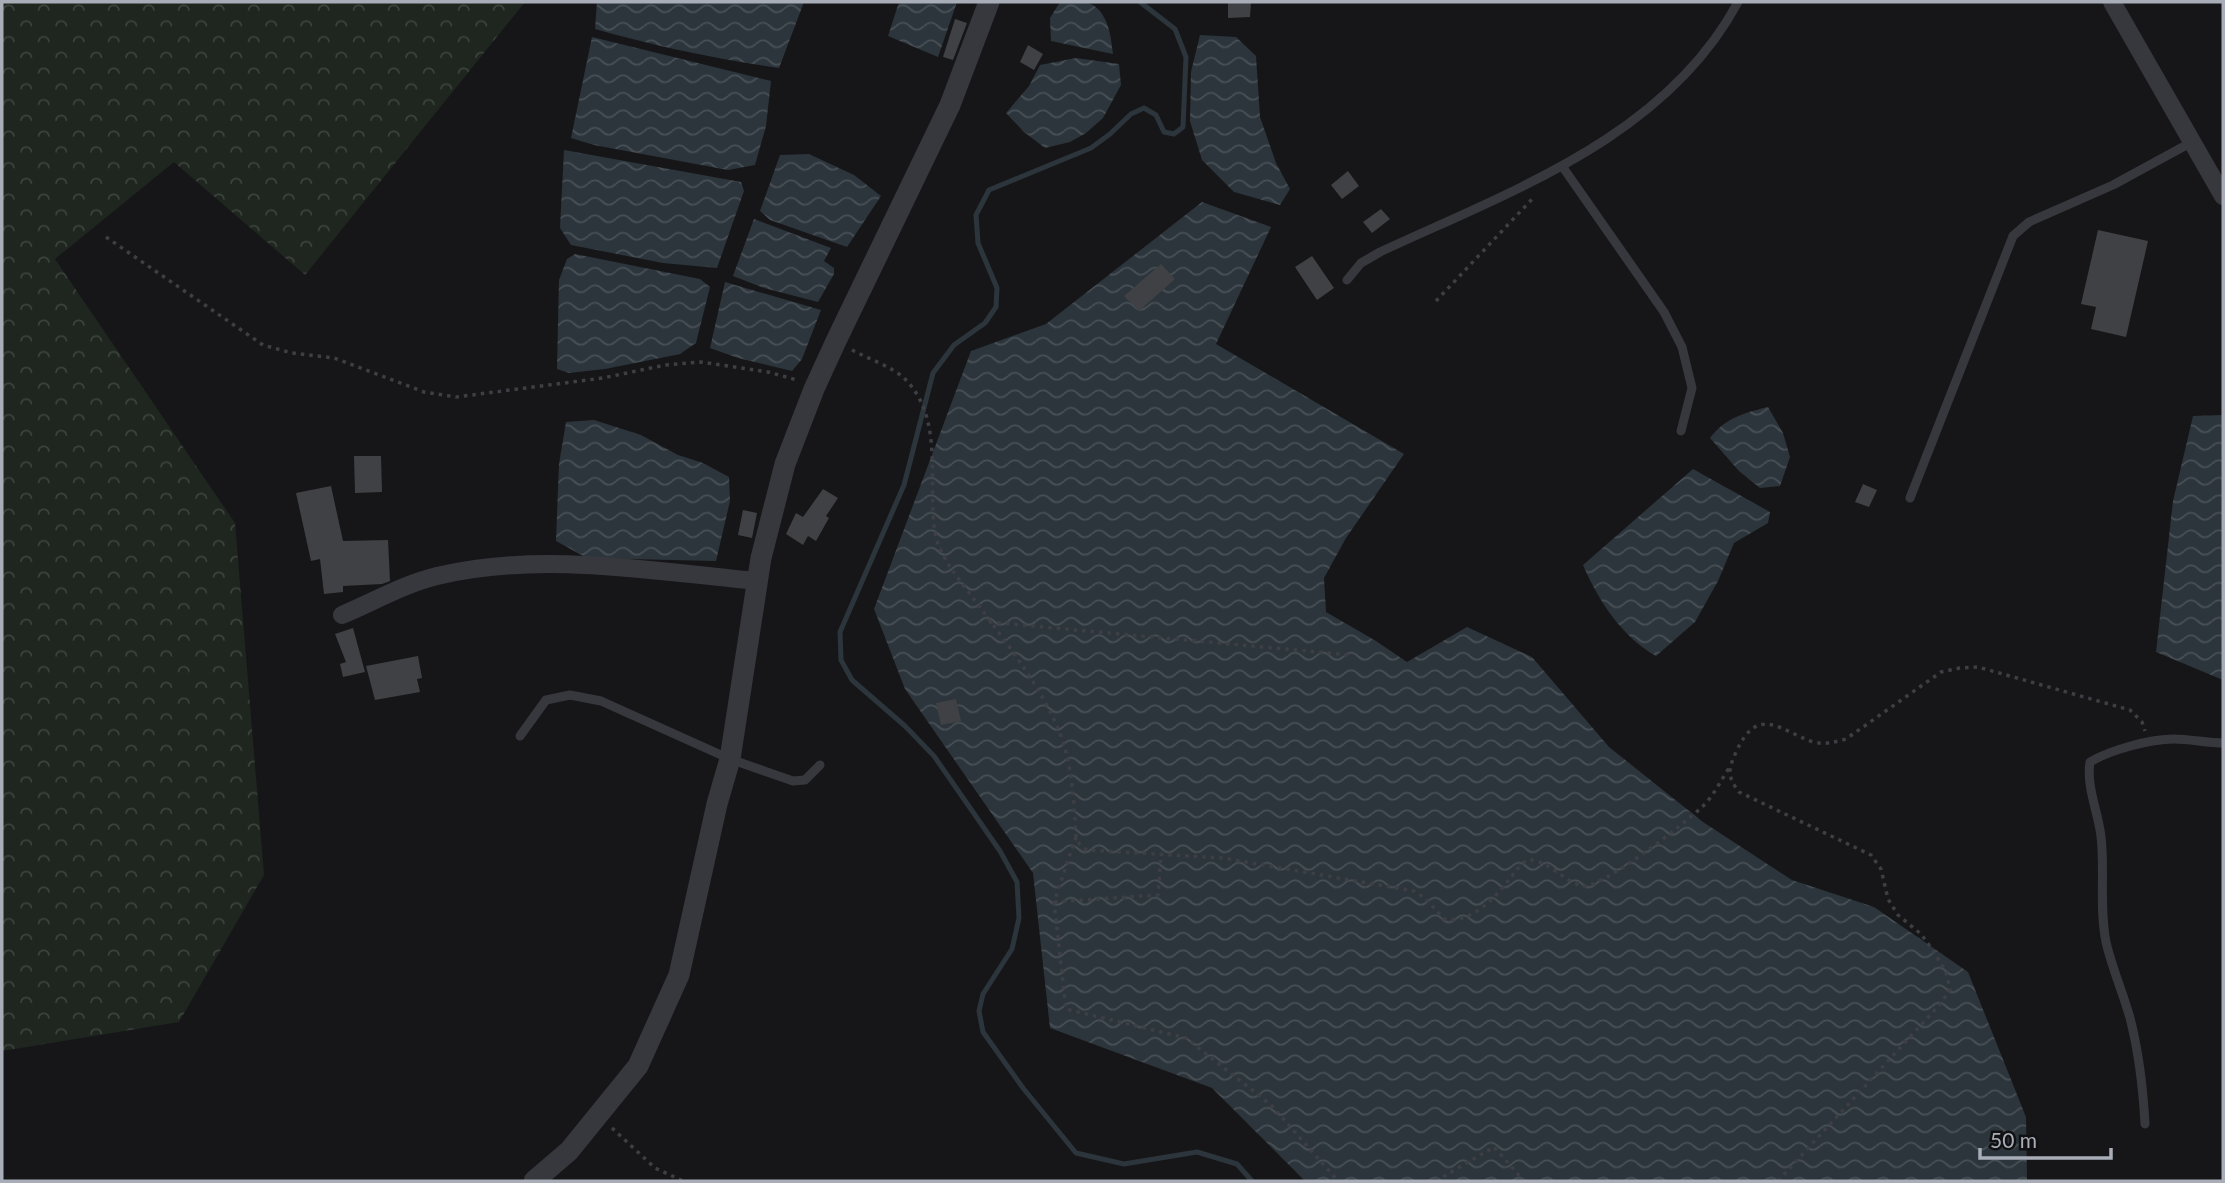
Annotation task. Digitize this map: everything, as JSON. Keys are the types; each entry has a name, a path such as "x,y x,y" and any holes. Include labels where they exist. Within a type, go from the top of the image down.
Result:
{"street":[{"path":"534,1181 569,1151 638,1066 679,975 717,804 730,759 761,558 785,464 814,388 950,105 989,2"},
{"path":"2112,2 2223,197"},
{"path":"342,615 434,577 509,565 569,563 757,581"}],"lane":[{"path":"1347,280 1361,263 1380,252 1562,166 1656,103 1699,59 1738,2"},
{"path":"1910,498 2013,236 2029,222 2113,185 2192,142"},
{"path":"1562,166 1664,312 1682,346 1692,388 1681,431"},
{"path":"520,736 546,700 570,695 600,701 730,759 793,781 805,780 820,765"},
{"path":"2145,1124 2140,1062 2130,1018 2106,943 2103,918 2104,862 2100,823 2088,774 2090,762 2102,755 2174,739 2223,743"}],"path":[{"path":"1436,301 1535,195"},
{"path":"106,237 263,345 292,353 334,358 424,392 456,397 603,378 665,365 701,362 768,372 795,379 814,388"},
{"path":"836,341 902,376 918,394 927,416 931,444 935,534 950,567 1026,672 1049,709 1063,741 1071,773 1076,837 1080,845 1087,850 1223,858 1414,891 1444,919 1456,921 1467,918 1496,897 1528,860 1536,860 1584,886 1594,885 1623,868 1704,806 1729,768 1744,735 1760,725 1774,724 1816,743 1832,743 1846,739 1941,673 1978,667 2130,710 2142,722 2149,743"},
{"path":"989,622 1351,655"},
{"path":"1729,768 1731,782 1739,792 1871,855 1881,869 1888,899 1898,915 1921,934 1946,972 1950,989 1942,1002 1778,1181"},
{"path":"1076,837 1054,902 1066,1009 1186,1038 1271,1105 1338,1181"},
{"path":"1054,902 1158,895 1161,854"},
{"path":"598,1115 655,1168 683,1181"},
{"path":"1436,1181 1494,1147 1524,1181"}],"green space":[{"path":"2,2 525,2 305,275 174,162 55,259 235,523 264,875 179,1022 2,1051"}],"water":[{"path":"597,2 804,2 779,68 686,52 595,29"},
{"path":"899,2 957,2 938,57 888,36"},
{"path":"1060,2 1089,3 1095,7 1107,25 1113,54 1051,41 1050,18"},
{"path":"1200,35 1236,37 1256,56 1260,117 1276,163 1290,189 1280,205 1234,192 1202,160 1190,121 1191,72"},
{"path":"592,37 771,81 766,126 755,165 728,170 594,145 571,138"},
{"path":"1076,58 1119,64 1121,85 1103,118 1086,133 1070,142 1045,148 1024,132 1006,113 1029,86 1040,65"},
{"path":"564,150 741,182 744,191 717,268 663,263 571,245 560,228"},
{"path":"809,154 854,175 881,196 847,247 770,220 760,211 780,155"},
{"path":"1202,202 1271,227 1216,344 1404,454 1346,538 1324,578 1326,612 1407,662 1467,627 1532,657 1609,747 1703,822 1792,880 1874,907 1968,972 2026,1117 2027,1181 1305,1181 1212,1088 1050,1028 1033,873 905,689 874,609 971,351 1046,324"},
{"path":"754,219 831,248 824,261 834,268 834,274 818,302 764,288 733,276"},
{"path":"575,254 700,279 710,287 696,343 680,354 605,369 569,373 557,369 559,280 567,259"},
{"path":"725,282 821,310 802,359 792,371 710,348"},
{"path":"1768,407 1783,433 1790,457 1780,486 1760,488 1739,471 1710,438 1729,421"},
{"path":"2223,415 2223,680 2156,652 2173,501 2193,416"},
{"path":"594,420 641,435 678,455 703,463 729,477 730,501 716,561 587,558 556,541 559,464 566,422"},
{"path":"1693,469 1770,512 1768,523 1734,543 1718,581 1695,622 1656,656 1632,639 1612,616 1583,565"}],"building":[{"path":"1228,2 1251,2 1250,17 1228,18"},
{"path":"955,19 967,23 953,60 943,57"},
{"path":"1028,45 1043,54 1034,70 1020,62"},
{"path":"1348,171 1359,186 1342,199 1331,185"},
{"path":"1381,209 1390,219 1372,233 1363,222"},
{"path":"2098,230 2148,241 2126,337 2091,329 2096,307 2081,304"},
{"path":"1312,256 1334,288 1317,300 1295,267"},
{"path":"1161,264 1175,279 1139,311 1124,296"},
{"path":"354,456 381,456 382,492 355,493"},
{"path":"1863,484 1877,490 1869,507 1855,502"},
{"path":"331,486 343,541 388,540 390,581 382,584 343,586 343,592 324,594 320,559 311,561 296,493"},
{"path":"823,489 838,498 826,516 829,518 816,541 808,536 803,545 786,534 796,513 803,517"},
{"path":"743,510 757,513 752,538 738,535"},
{"path":"353,628 365,672 343,677 340,664 346,662 335,634"},
{"path":"418,656 422,678 417,679 420,692 375,700 366,666"},
{"path":"956,699 961,721 941,725 936,703"}],"waterway":[{"path":"1140,2 1175,29 1186,57 1183,127 1174,134 1164,132 1156,115 1144,108 1131,114 1091,148 989,190 976,215 978,243 997,288 996,307 985,323 954,345 933,373 904,485 840,632 841,660 852,680 905,726 934,756 1000,851 1017,882 1019,918 1012,949 983,994 979,1011 983,1032 1023,1088 1076,1153 1124,1164 1197,1152 1237,1164 1252,1181"}]}
